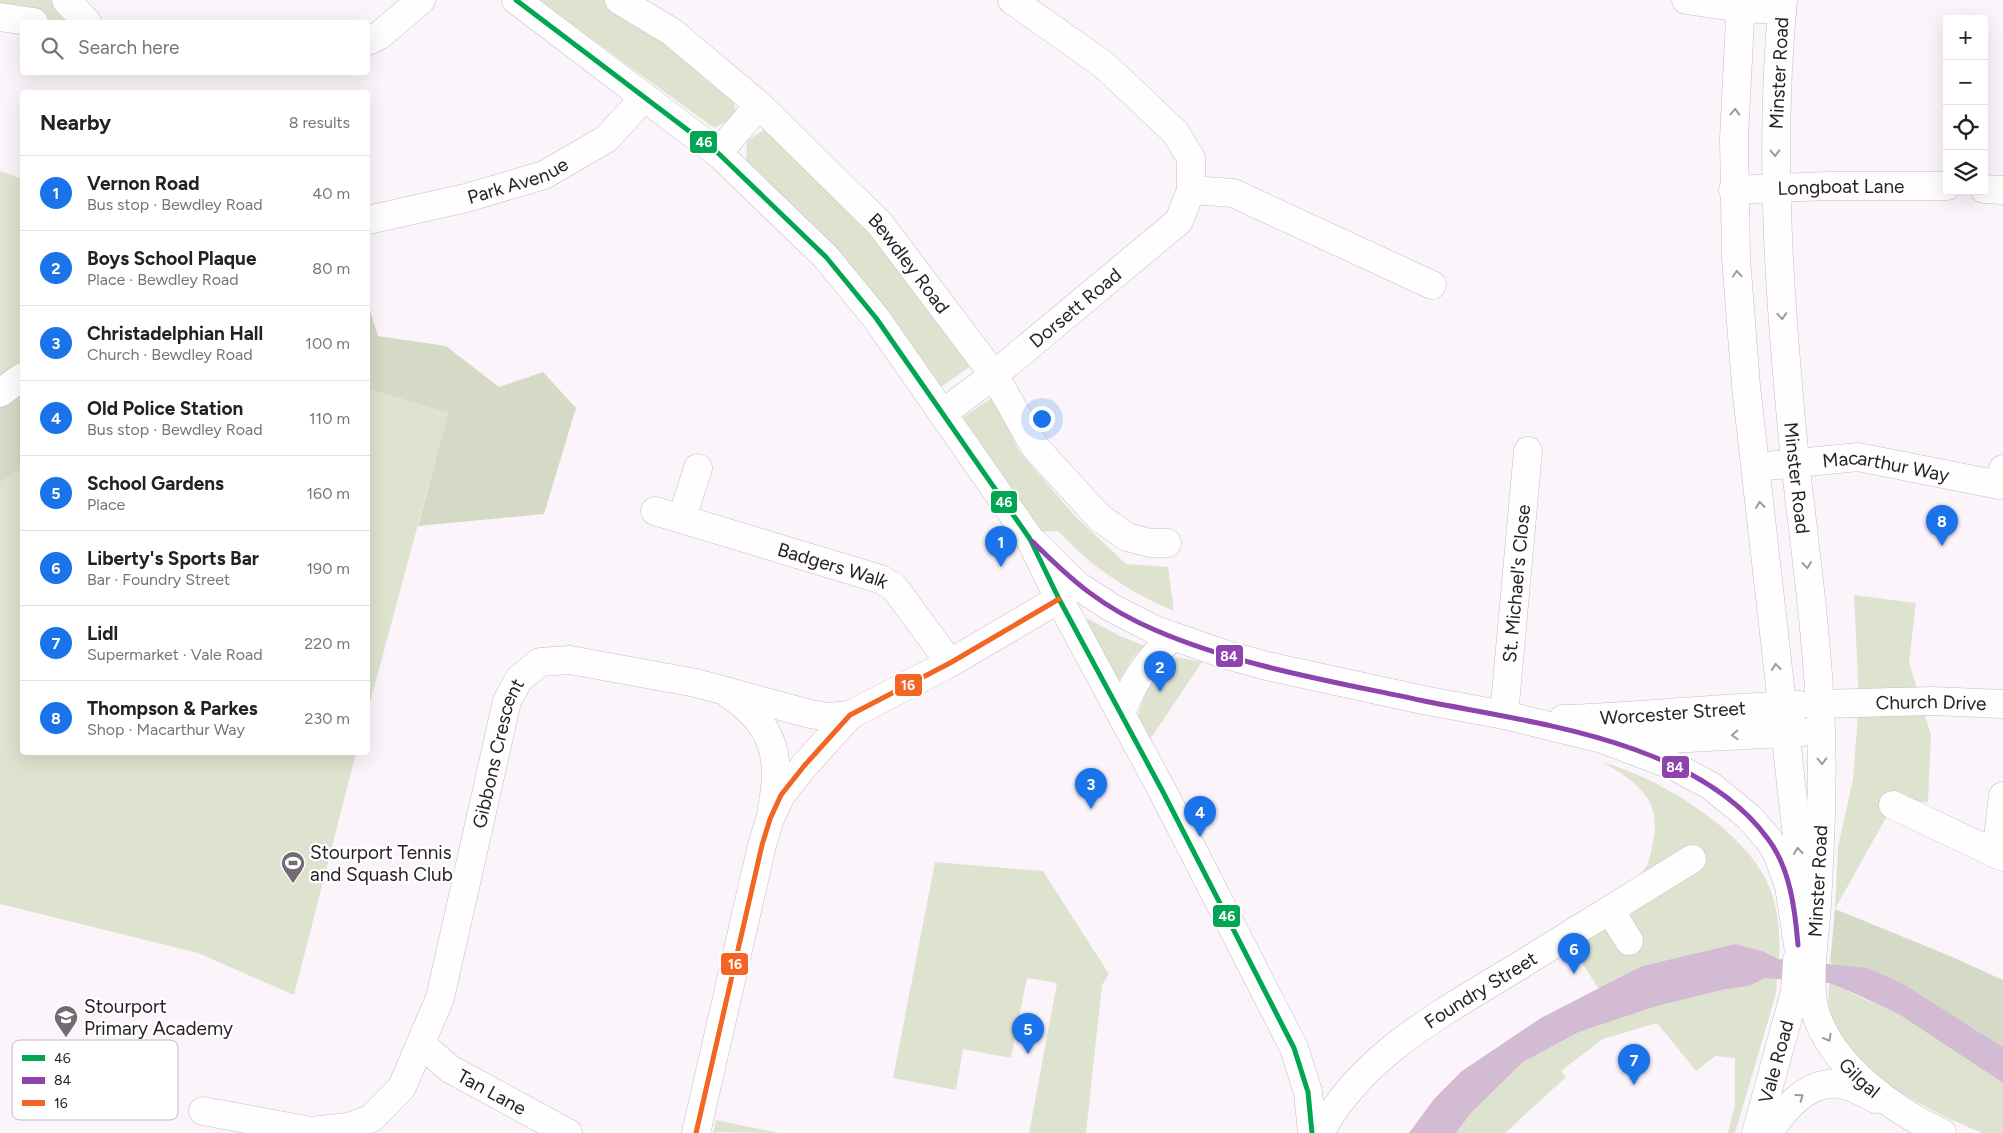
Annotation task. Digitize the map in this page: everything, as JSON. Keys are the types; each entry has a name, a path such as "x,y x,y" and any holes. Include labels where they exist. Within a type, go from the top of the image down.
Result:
{"street":[{"path":"66,0 85,20"},
{"path":"370,40 380,34 421,0"},
{"path":"516,0 718,153 826,257 876,318 943,413 1030,539 1059,599 1121,714 1294,1048 1308,1092 1312,1133"},
{"name":"Bewdley Road","path":"619,0 672,32 759,105 880,224 994,375 1035,447 1099,518 1127,536 1150,543 1167,543"},
{"name":"Dorsett Road","path":"943,413 994,375 1179,222 1191,190 1190,158 1175,132 1104,65 1012,0"},
{"path":"1686,0 1783,5"},
{"name":"Minster Road","path":"1741,4 1736,73 1734,190 1736,258 1744,357 1800,873 1803,950"},
{"name":"Minster Road","path":"1783,5 1775,137 1780,285 1821,731 1821,829 1803,950"},
{"path":"0,17 20,20"},
{"name":"Park Avenue","path":"370,220 466,198 544,175 606,139 644,98"},
{"path":"718,153 759,105"},
{"name":"Longboat Lane","path":"1734,190 1828,186 1943,186"},
{"path":"1988,189 2003,190"},
{"path":"1191,190 1233,193 1432,285"},
{"path":"0,393 20,378"},
{"name":"St. Michael's Close","path":"1504,715 1528,450"},
{"name":"Macarthur Way","path":"1756,467 1858,457 1999,485 2003,469"},
{"path":"682,518 698,468"},
{"name":"Badgers Walk","path":"655,511 880,579 894,588 950,663"},
{"name":"Worcester Street","path":"1030,539 1062,571 1091,594 1134,620 1172,637 1267,666 1423,700 1504,715 1602,738 1674,766 1711,786 1760,828 1777,853 1783,867 1803,950"},
{"path":"770,819 781,795 804,766 850,715 950,663 1059,599"},
{"path":"1121,714 1127,696 1144,666 1172,637"},
{"name":"Gibbons Crescent","path":"203,1111 311,1131 348,1127 372,1118 402,1087 440,998 507,701 519,679 540,662 570,660 696,683 810,714 829,717 850,715"},
{"path":"696,1133 777,784 776,763 763,724 753,713 724,691"},
{"name":"Church Drive","path":"1781,705 1933,701 2003,704"},
{"name":"Church Drive","path":"1821,731 1859,702"},
{"name":"Worcester Street","path":"1504,715 1563,719 1613,718 1781,705"},
{"name":"Worcester Street","path":"1602,738 1669,738 1821,731"},
{"path":"1893,804 1999,856 2003,796"},
{"name":"Foundry Street","path":"1320,1133 1350,1088 1369,1068 1421,1028 1692,860"},
{"path":"1610,910 1629,941"},
{"path":"1803,950 1803,992"},
{"name":"Gilgal","path":"1803,992 1834,1049 1862,1079 1900,1111 1942,1133"},
{"name":"Vale Road","path":"1756,1133 1803,992"},
{"name":"Tan Lane","path":"421,1044 450,1070 568,1133"},
{"path":"1768,1133 1789,1105 1818,1086 1826,1084 1839,1084 1853,1088 1900,1111"}],"green space":[{"path":"0,0 66,0 85,20 20,20 0,17"},
{"path":"538,0 606,0 734,92 735,117 714,128"},
{"path":"769,126 875,229 971,366 935,391 746,164 747,141"},
{"path":"0,171 20,178 20,378 0,393"},
{"path":"370,310 378,336 446,346 499,387 543,372 576,408 544,514 418,526 448,413 370,390"},
{"path":"20,378 20,470 0,482 0,393"},
{"path":"370,390 448,413 370,703"},
{"path":"993,397 1019,451 1074,515 1126,564 1168,567 1174,611 1144,597 1106,574 1087,559 1058,531 1033,532 958,421"},
{"path":"20,470 20,755 355,755 294,995 198,953 0,904 0,482"},
{"path":"1854,595 1916,603 1909,662 1931,735 1928,802 1893,805 1835,909 1838,847 1853,779 1859,702"},
{"path":"1088,619 1120,636 1145,646 1134,656 1118,683 1086,621"},
{"path":"1177,657 1202,662 1149,741 1137,719 1142,701 1150,683 1161,667"},
{"path":"1602,762 1625,770 1675,794 1724,828 1744,848 1760,869 1771,891 1778,925 1779,959 1762,951 1735,944 1642,966 1599,989 1572,948 1606,927 1624,954 1642,943 1631,923 1632,907 1637,880 1649,860 1655,830 1651,805 1645,795 1627,777"},
{"path":"935,862 1043,871 1109,974 1102,985 1086,1133 1029,1133 1057,983 1027,978 1011,1058 963,1049 956,1090 893,1078"},
{"path":"1835,909 2003,980 2003,1047 1965,1023 1830,963"},
{"path":"1765,978 1777,978 1776,994 1735,1133 1728,1133 1735,1104 1735,1058 1715,1056 1696,1071 1657,1023 1603,1039 1561,1071 1566,1077 1505,1133 1456,1133 1471,1113 1523,1062 1579,1032 1657,1006 1722,990 1749,986"},
{"path":"1829,983 1900,1015 2003,1083 2003,1133 1982,1133 1945,1117 1894,1089 1872,1073 1847,1047 1830,1018 1828,1007"},
{"path":"716,1120 779,1133 713,1133"}],"shaded area":[{"path":"1735,944 1762,951 1779,959 1868,968 1903,984 2003,1047 2003,1083 1900,1015 1860,996 1829,983 1765,978 1749,986 1722,990 1657,1006 1579,1032 1523,1062 1471,1113 1456,1133 1409,1133 1434,1099 1462,1071 1541,1018 1642,966"}],"transit line":[{"name":"46","path":"516,0 718,153 826,257 876,318 1030,539 1059,599 1163,792 1294,1048 1308,1092 1312,1133"},
{"name":"84","path":"1033,542 1061,569 1104,603 1136,622 1187,643 1220,654 1322,680 1562,728 1611,741 1657,758 1700,779 1737,806 1768,839 1775,850 1782,863 1790,889 1798,945"},
{"name":"16","path":"696,1133 762,845 770,819 781,795 804,766 850,715 950,663 1059,599"}],"place":[{"name":"Thompson & Parkes","path":"1942,546"},
{"name":"Vernon Road","path":"1001,567"},
{"name":"Boys School Plaque","path":"1160,692"},
{"name":"Christadelphian Hall","path":"1091,809"},
{"name":"Old Police Station","path":"1200,837"},
{"name":"Stourport Tennis and Squash Club","path":"293,884"},
{"name":"Liberty's Sports Bar","path":"1574,974"},
{"name":"Stourport Primary Academy","path":"66,1038"},
{"name":"School Gardens","path":"1028,1054"},
{"name":"Lidl","path":"1634,1085"}]}
